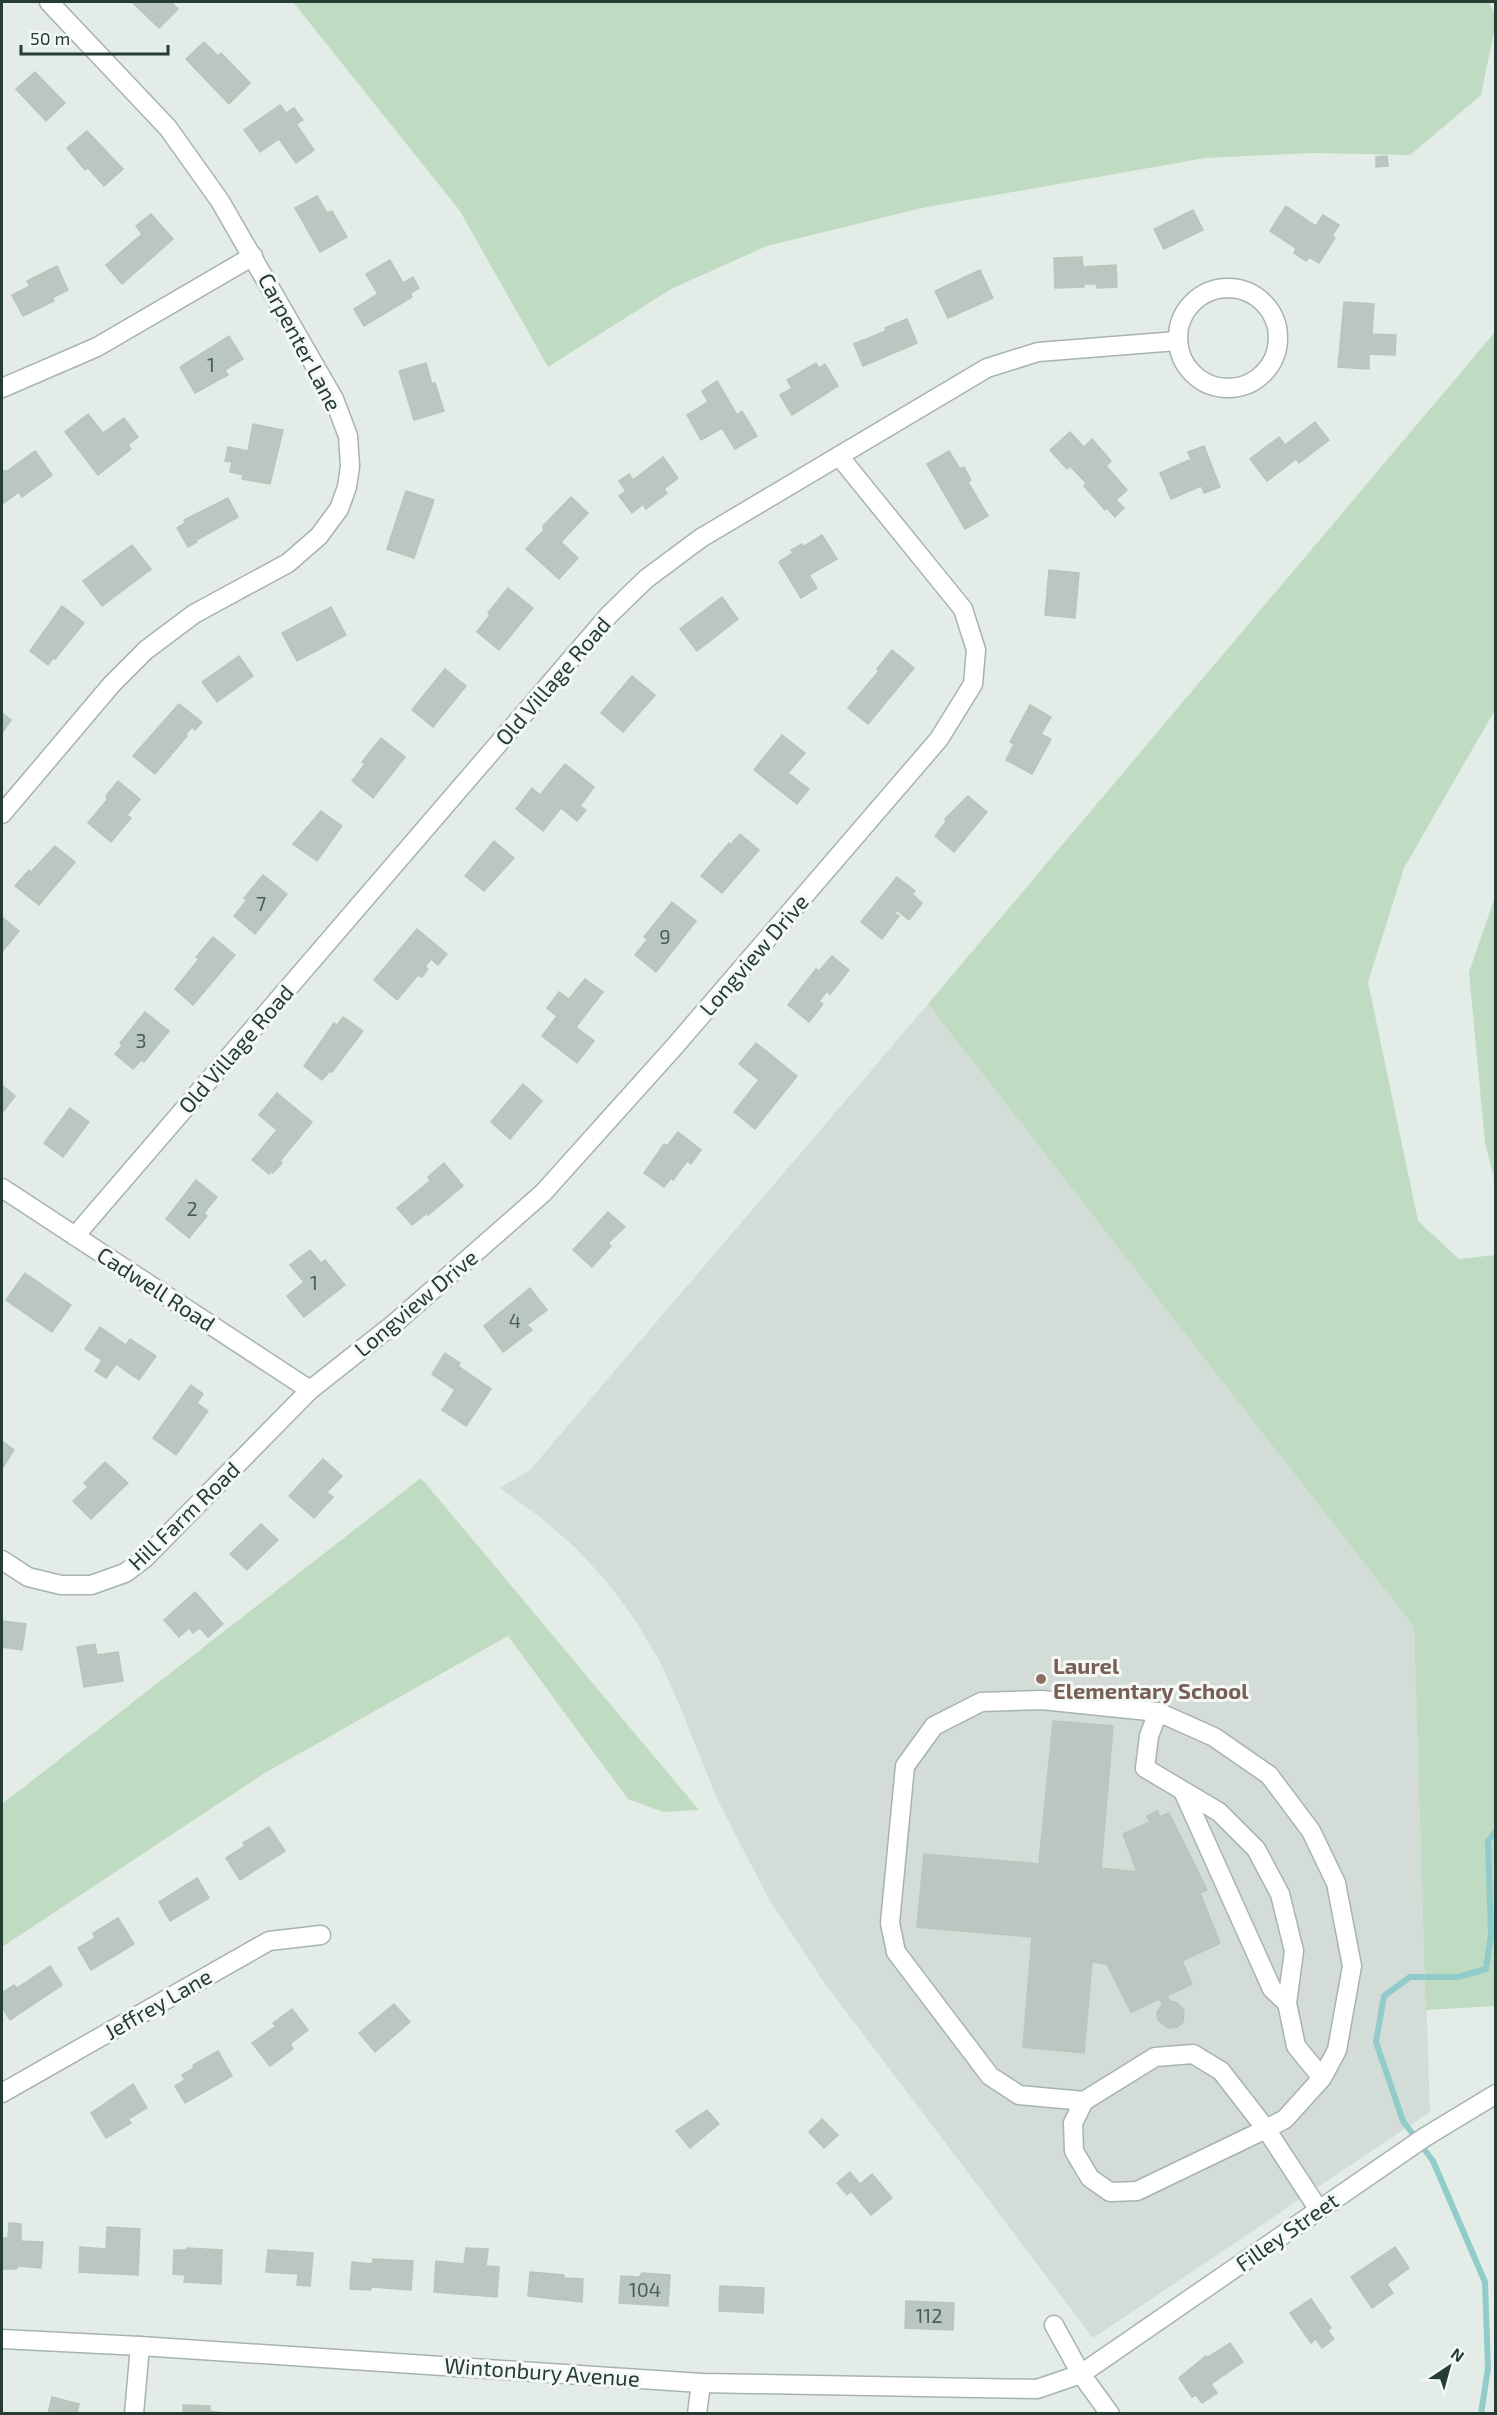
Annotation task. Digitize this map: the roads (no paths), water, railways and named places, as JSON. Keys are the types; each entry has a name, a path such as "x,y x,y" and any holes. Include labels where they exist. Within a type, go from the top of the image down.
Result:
{"street":[{"name":"Carpenter Lane","path":"2,814 112,684 146,650 194,614 288,563 319,536 339,509 347,487 350,466 348,436 334,399 220,201 168,128 49,2"},
{"path":"2,388 97,347 253,256"},
{"path":"1234,288 1250,293 1264,304 1274,319 1278,334 1277,350 1271,364 1254,381 1232,388 1216,387 1195,376 1181,357 1178,341 1180,324 1187,308 1200,296 1216,289 1234,288"},
{"name":"Old Village Road","path":"75,1236 609,615 646,579 702,538 987,368 1038,352 1178,341"},
{"name":"Longview Drive","path":"310,1390 395,1323 543,1193 675,1046 939,739 973,684 976,650 963,609 839,456"},
{"name":"Cadwell Road","path":"2,1188 310,1390"},
{"name":"Hill Farm Road","path":"2,1560 28,1577 61,1585 92,1585 125,1573 145,1558 310,1390"},
{"path":"1084,2101 1019,2095 990,2076 896,1952 890,1923 905,1766 934,1726 981,1702 1042,1700 1158,1712 1214,1737 1269,1776 1311,1831 1336,1883 1352,1966 1337,2050 1322,2078 1285,2119 1266,2129 1137,2191 1110,2192 1090,2178 1074,2151 1073,2123 1084,2101 1155,2057 1193,2054 1221,2071 1266,2129 1319,2210"},
{"path":"1158,1712 1149,1736 1145,1768 1219,1812 1256,1849 1280,1894 1294,1951 1287,2003 1296,2046 1322,2078"},
{"path":"1184,1791 1272,1989 1287,2003"},
{"name":"Jeffrey Lane","path":"2,2093 269,1941 321,1935"},
{"name":"Filley Street","path":"1081,2374 1410,2147 1496,2094"},
{"path":"1054,2325 1081,2374 1110,2414"},
{"name":"Wintonbury Avenue","path":"2,2339 701,2383 1037,2389 1081,2374"},
{"path":"134,2414 140,2346"},
{"path":"697,2414 701,2383"}],"waterway":[{"path":"1481,2414 1488,2368 1485,2282 1433,2161 1403,2121 1376,2042 1384,1996 1410,1977 1458,1977 1486,1969 1491,1935 1488,1841 1496,1831"}],"place":[{"name":"Laurel Elementary School","path":"1041,1679"}]}
